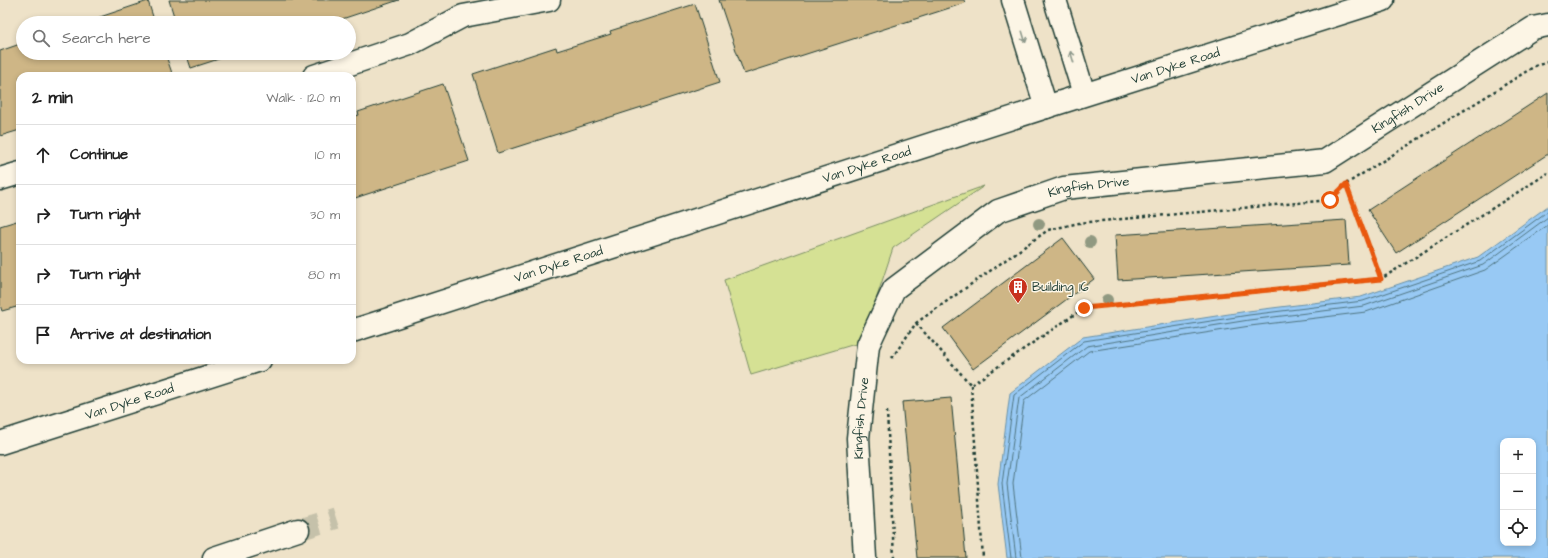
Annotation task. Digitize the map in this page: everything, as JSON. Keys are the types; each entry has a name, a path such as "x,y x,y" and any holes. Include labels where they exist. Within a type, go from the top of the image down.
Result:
{"main road":[{"path":"326,72 410,44 461,8 549,0"},
{"path":"1013,0 1046,107"},
{"path":"1055,0 1084,94"},
{"name":"Van Dyke Road","path":"356,330 1084,94 1383,0"},
{"name":"Kingfish Drive","path":"865,558 858,438 868,344 894,289 998,211 1064,188 1325,161 1533,28 1548,25"},
{"path":"0,179 16,174"},
{"name":"Van Dyke Road","path":"0,443 247,364"},
{"path":"214,558 298,530"}],"path":[{"path":"890,361 916,323 1048,230 1079,223 1330,200 1346,184 1535,66 1548,62"},
{"path":"971,384 1084,308 1381,279 1548,173"},
{"path":"1346,184 1381,279"},
{"path":"916,323 971,384 983,558"},
{"path":"887,407 894,558"}],"green space":[{"path":"984,186 893,248 862,342 751,375 724,280"}],"water":[{"path":"1548,206 1548,558 1007,558 998,484 1010,393 1083,337 1248,311 1361,297 1478,257"}],"building":[{"path":"169,0 399,0 351,16 174,16"},
{"path":"719,0 964,0 965,3 744,74"},
{"path":"148,1 153,16 103,16"},
{"path":"695,4 720,82 498,153 473,74 556,47 557,51 611,34 610,31"},
{"path":"16,45 16,60 167,60 172,72 16,72 16,131 0,136 0,51"},
{"path":"188,60 216,60 191,68"},
{"path":"443,84 469,161 356,198 356,116 359,115 358,112"},
{"path":"1548,93 1548,154 1396,253 1368,210"},
{"path":"1346,220 1349,265 1118,280 1115,235"},
{"path":"16,221 16,307 2,311 0,305 0,226"},
{"name":"Building 16","path":"1063,238 1094,279 973,369 943,328"},
{"path":"951,398 966,558 917,558 902,402"}],"tunnel":[{"path":"298,530 336,518"}],"place":[{"name":"Building 16","path":"1018,304"}],"route":[{"path":"1084,308 1381,279 1346,184 1330,200"}]}
